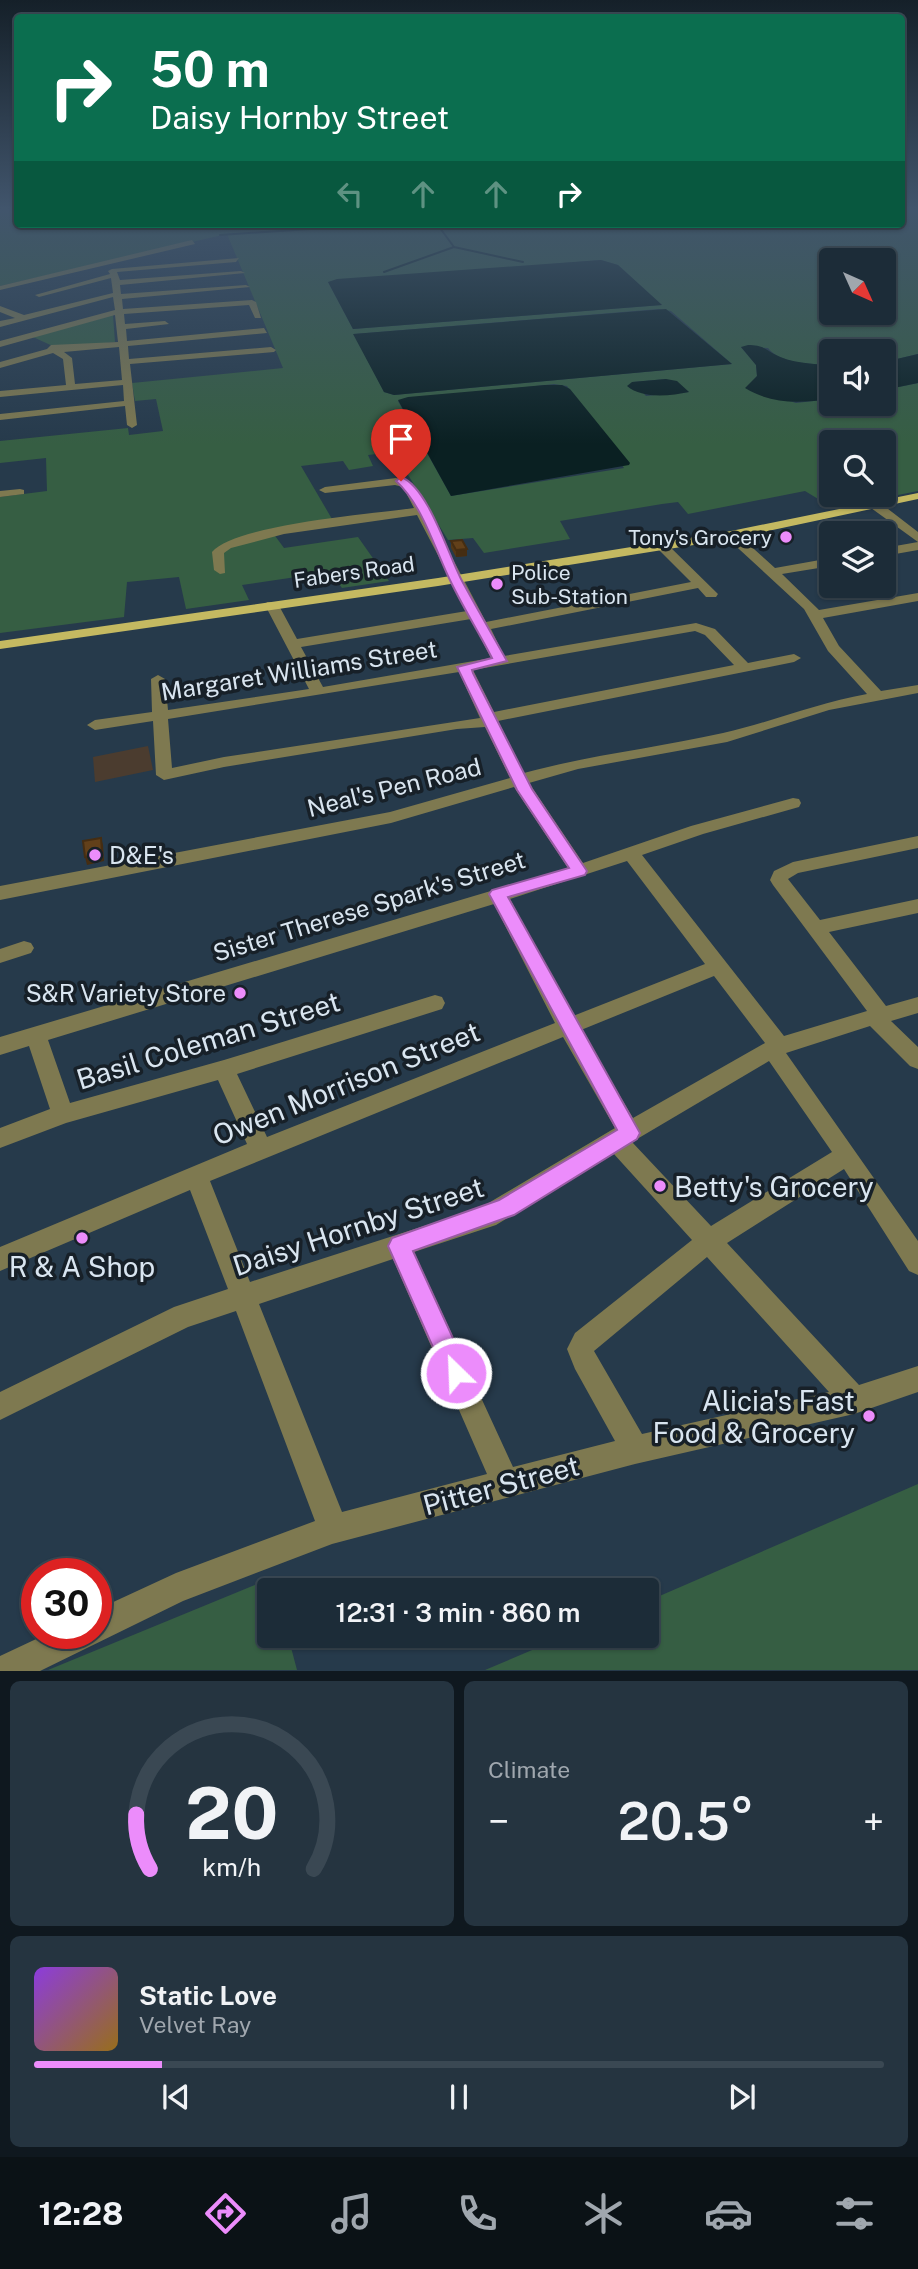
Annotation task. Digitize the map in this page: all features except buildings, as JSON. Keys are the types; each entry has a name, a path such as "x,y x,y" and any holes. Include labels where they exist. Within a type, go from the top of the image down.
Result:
{"main road":[{"name":"Fabers Road","path":"896,501 918,496"},
{"name":"Fabers Road","path":"0,645 455,579 731,535 865,507"}],"street":[{"path":"9,288 69,306"},
{"path":"39,295 88,288"},
{"path":"0,325 69,306 107,288"},
{"path":"116,288 132,425"},
{"path":"0,344 119,311 252,302 258,316"},
{"path":"0,309 24,318"},
{"path":"120,327 164,324"},
{"path":"0,325 55,349 67,358 71,387"},
{"path":"3,379 55,349 264,331"},
{"path":"126,362 271,349"},
{"path":"3,379 71,387 127,382"},
{"path":"0,416 129,403"},
{"path":"325,490 401,481 408,485 424,510 455,579 500,661"},
{"path":"0,495 20,492"},
{"path":"878,507 918,538"},
{"path":"220,570 218,552 227,545 283,530 424,510"},
{"path":"731,535 816,615 833,648 877,696"},
{"path":"662,546 711,594"},
{"path":"896,550 918,546"},
{"path":"773,572 819,564"},
{"path":"293,644 478,620 699,584"},
{"path":"816,615 918,597"},
{"path":"272,605 318,692"},
{"name":"Margaret Williams Street","path":"95,725 318,692 696,627 710,632 744,667"},
{"path":"158,680 164,775 224,762 489,720 794,658"},
{"path":"464,667 520,781 579,871"},
{"name":"Neal's Pen Road","path":"0,893 381,820 592,760 727,737 827,706 918,689"},
{"name":"Sister Therese Spark's Street","path":"0,1046 579,871 630,852 793,803"},
{"path":"918,842 793,868 780,875 780,884 817,928 877,1016 918,1060"},
{"path":"630,852 776,1048 918,1263"},
{"path":"498,894 623,1137 709,1241 854,1400"},
{"path":"817,928 918,906"},
{"path":"0,956 24,948"},
{"name":"Owen Morrison Street","path":"0,1259 261,1149 717,967"},
{"name":"Basil Coleman Street","path":"0,1138 63,1114 225,1069 435,1003"},
{"name":"Daisy Hornby Street","path":"0,1406 183,1316 400,1246 506,1208 720,1077 776,1048 918,1005"},
{"path":"36,1035 63,1114"},
{"path":"225,1069 261,1149"},
{"path":"635,1450 580,1349 584,1342 709,1241 847,1155"},
{"path":"196,1176 328,1512 332,1529"},
{"path":"400,1246 506,1484"},
{"name":"Pitter Street","path":"112,1618 176,1588 332,1529 635,1450 854,1400 918,1378"},
{"path":"4,1671 50,1649"}],"shaded area":[{"path":"331,288 643,288 662,305 353,329"},
{"path":"666,309 732,364 394,395 384,392 353,334"},
{"path":"741,347 762,347 780,357 819,364 819,400 776,400 745,388 757,376 756,365"},
{"path":"918,354 918,383 896,388 896,359"},
{"path":"666,379 677,381 689,392 648,395 627,386 632,382"},
{"path":"562,385 570,389 629,465 451,496 398,400 408,397"},
{"path":"148,746 153,770 95,782 93,757"}],"green space":[{"path":"250,288 331,288 353,329 662,305 643,288 819,288 819,326 896,326 896,288 918,288 918,354 896,359 896,339 819,339 819,364 788,360 768,348 741,347 756,365 757,376 746,388 796,403 819,400 819,416 896,416 896,388 918,383 918,491 896,495 896,430 819,430 819,500 805,491 688,514 678,502 662,504 560,521 570,539 484,553 473,538 448,540 394,452 368,455 373,466 349,470 343,461 301,466 332,519 270,529 284,548 358,537 389,581 342,588 330,572 242,585 249,600 186,609 179,577 127,582 124,617 0,633 0,497 47,491 46,458 0,463 0,441 128,428 129,435 163,431 156,399 135,401 132,383 283,368","holes":["659,309 671,311 732,364 394,395 384,392 354,334","666,379 689,392 646,396 633,382","554,384 567,386 624,468 451,496 398,401"]},
{"path":"113,315 115,342 57,348 33,337"},
{"path":"918,1484 918,1670 485,1670 537,1648 659,1648 659,1596"},
{"path":"257,1584 257,1648 291,1648 297,1670 48,1670 99,1649 112,1649 112,1644"}],"place":[{"name":"Tony's Grocery","path":"786,537"},
{"name":"Police Sub-Station","path":"497,584"},
{"name":"D&E's","path":"95,855"},
{"name":"S&R Variety Store","path":"240,993"},
{"name":"Betty's Grocery","path":"660,1186"},
{"name":"R & A Shop","path":"82,1238"},
{"name":"Alicia's Fast Food & Grocery","path":"869,1416"}],"route":[{"path":"401,481 408,485 424,510 443,546 455,579 500,661 464,667 466,673 524,790 579,871 498,894 567,1025 630,1133 506,1208 400,1246 456,1373"}]}
